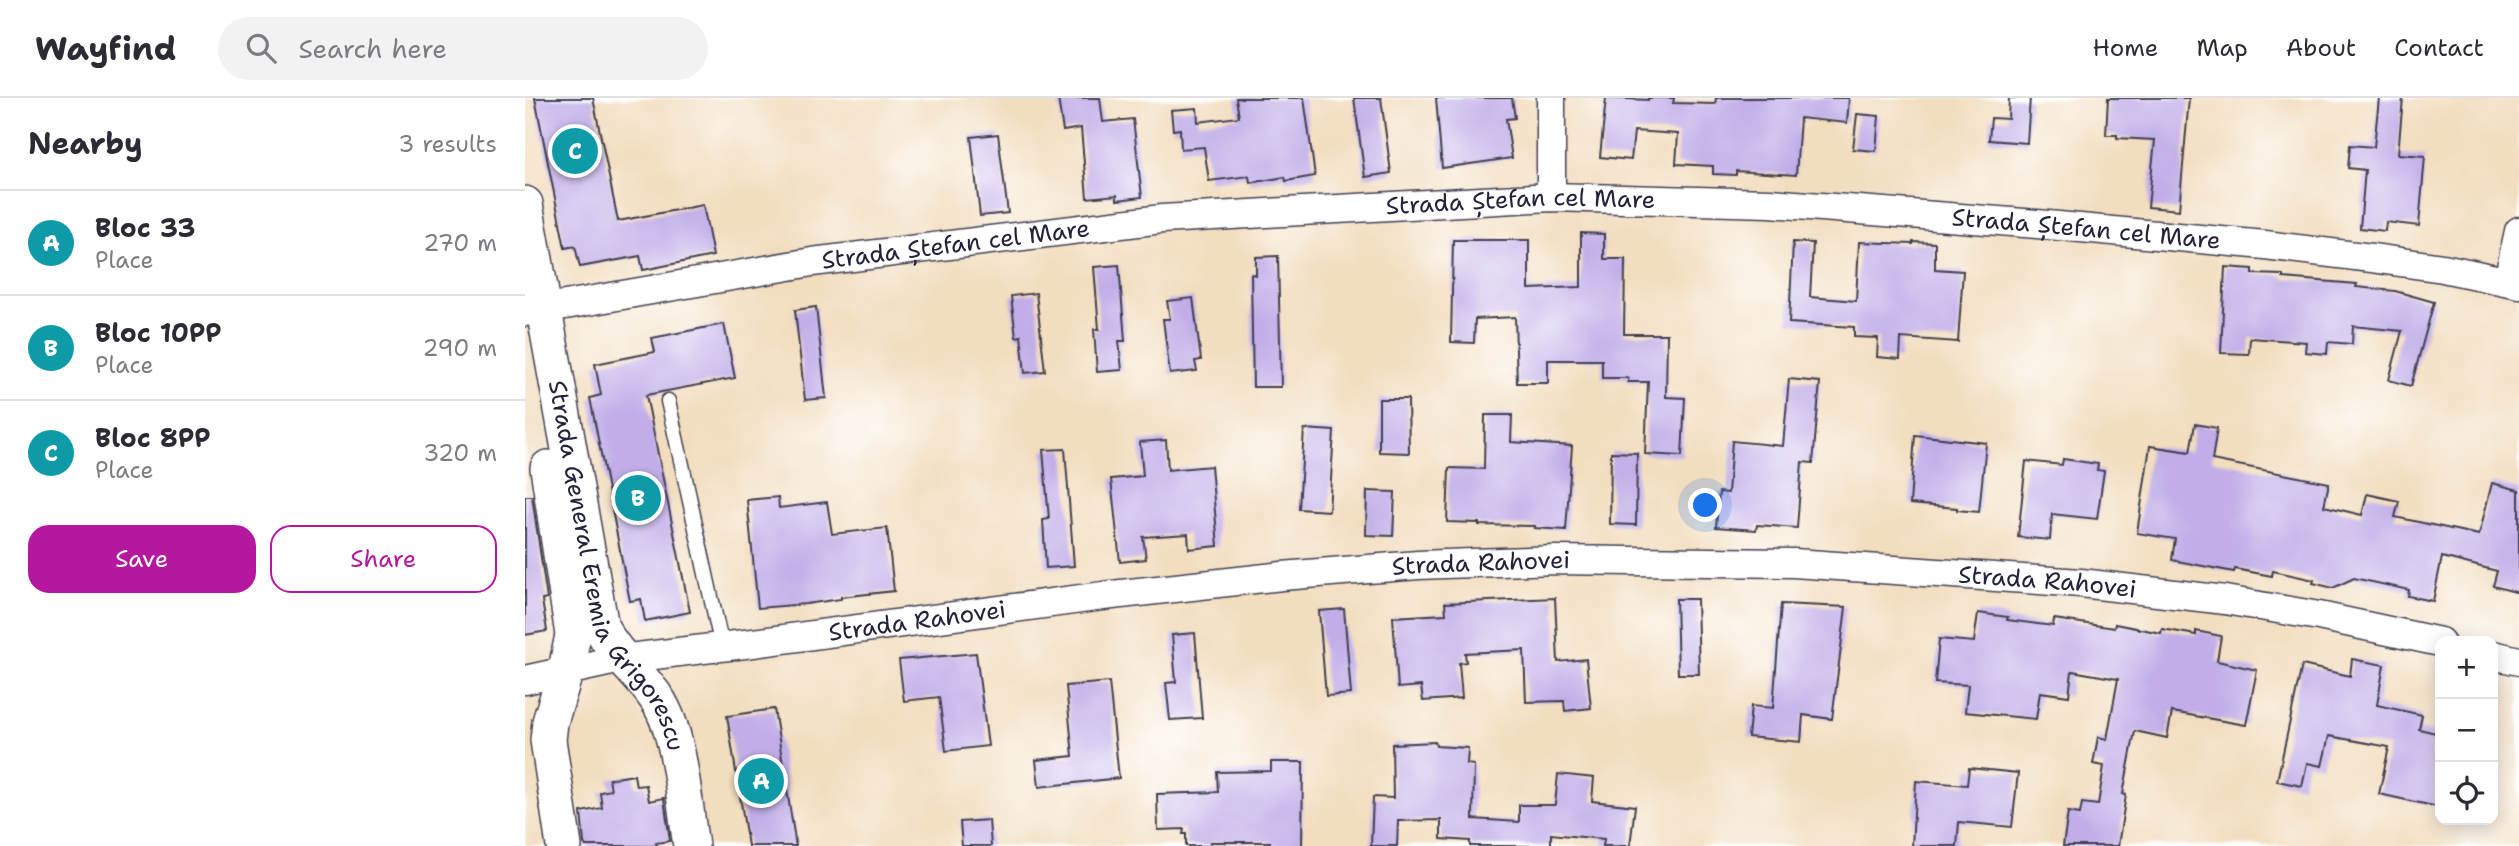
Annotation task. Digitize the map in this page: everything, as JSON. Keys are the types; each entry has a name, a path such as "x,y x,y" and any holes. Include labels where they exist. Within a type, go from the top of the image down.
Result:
{"street":[{"path":"1551,98 1551,197"},
{"name":"Strada Ștefan cel Mare","path":"535,310 812,262 1162,219 1551,197 1770,203 2023,223 2265,245 2372,258 2514,282"},
{"name":"Strada General Eremia Grigorescu","path":"525,204 535,310 601,627 610,645 658,700 668,719 676,751 691,846"},
{"path":"2514,282 2519,231"},
{"name":"Strada General Eremia Grigorescu","path":"525,337 573,635 566,670 550,722 548,740 564,846"},
{"name":"Strada Rahovei","path":"525,680 621,659 1103,596 1418,565 1569,560 1794,564 2081,583 2225,600 2319,616 2435,641"},
{"path":"2498,656 2519,661"}],"lane":[{"path":"668,401 722,647"}],"building":[{"path":"535,98 593,98 618,221 703,205 713,256 643,270 640,256 580,267 575,246 565,248"},
{"path":"1058,98 1100,98 1103,122 1133,119 1142,197 1117,200 1117,195 1087,198 1081,128 1063,131"},
{"path":"1236,98 1304,98 1315,176 1286,181 1285,177 1250,183 1249,176 1209,181 1204,147 1181,149 1180,129 1173,130 1171,110 1197,108 1198,122 1239,117"},
{"path":"1354,98 1381,98 1391,173 1365,177"},
{"path":"1436,98 1512,98 1515,118 1506,119 1512,158 1442,168"},
{"path":"1606,98 1674,98 1673,103 1715,104 1716,98 1849,98 1847,123 1800,118 1796,175 1736,171 1736,175 1713,174 1713,166 1676,164 1678,134 1634,131 1631,160 1600,157"},
{"path":"2009,98 2030,98 2027,143 1989,140 1991,118 2008,119"},
{"path":"2108,98 2189,98 2179,210 2148,207 2155,140 2106,135"},
{"path":"2379,98 2403,98 2398,154 2425,156 2419,226 2386,222 2385,231 2360,228 2365,170 2348,168 2350,145 2374,147"},
{"path":"1857,114 1879,116 1876,151 1853,149"},
{"path":"998,134 1008,213 980,216 971,137"},
{"path":"1581,233 1604,234 1604,259 1625,259 1624,334 1667,334 1666,397 1685,398 1682,456 1645,454 1648,382 1628,382 1628,378 1602,378 1602,360 1548,360 1548,383 1517,383 1515,317 1475,319 1474,343 1451,342 1453,240 1529,240 1529,289 1581,287"},
{"path":"1793,242 1813,243 1810,297 1856,301 1859,242 1935,243 1935,269 1963,271 1958,342 1901,338 1900,359 1877,357 1878,338 1854,337 1854,327 1789,323"},
{"path":"1278,256 1281,387 1253,387 1251,274 1256,275 1256,257"},
{"path":"1119,265 1125,341 1119,341 1122,370 1097,372 1094,329 1099,329 1094,267"},
{"path":"2225,267 2253,269 2253,274 2283,275 2283,278 2357,284 2356,287 2395,291 2434,302 2411,386 2389,380 2402,331 2353,326 2352,344 2328,342 2327,354 2305,352 2306,342 2250,338 2249,354 2221,353"},
{"path":"1036,293 1045,371 1025,373 1021,336 1016,337 1011,296"},
{"path":"1193,298 1201,360 1195,361 1197,371 1170,374 1163,319 1170,319 1167,301"},
{"path":"816,307 826,398 805,400 795,310"},
{"path":"724,324 735,378 646,395 690,612 645,621 641,599 630,601 590,398 601,395 595,364 655,352 652,338"},
{"path":"1789,379 1820,382 1813,463 1802,462 1797,528 1757,525 1756,530 1716,527 1719,492 1728,493 1732,441 1783,446"},
{"path":"1379,399 1408,399 1409,453 1379,452"},
{"path":"1485,415 1512,415 1511,442 1572,446 1566,530 1447,522 1449,468 1484,469"},
{"path":"2195,424 2217,428 2212,460 2329,483 2324,506 2362,515 2367,494 2399,501 2395,517 2479,535 2492,483 2519,490 2519,593 2493,586 2497,571 2442,557 2433,601 2408,596 2409,590 2354,578 2333,588 2313,583 2314,580 2273,571 2272,576 2235,569 2234,572 2172,560 2175,539 2137,533 2150,446 2190,452"},
{"path":"1304,429 1334,431 1329,511 1299,509"},
{"path":"1915,435 1986,443 1979,512 1910,504"},
{"path":"1166,440 1168,470 1211,466 1218,546 1189,549 1188,534 1143,537 1146,559 1120,562 1111,479 1143,476 1140,442"},
{"path":"1065,449 1074,566 1046,568 1043,520 1049,519 1043,450"},
{"path":"1611,452 1637,453 1636,525 1610,524"},
{"path":"2063,459 2098,464 2097,470 2104,471 2097,519 2052,514 2050,540 2018,537 2026,461 2062,465"},
{"path":"1367,491 1395,492 1393,536 1366,535"},
{"path":"525,496 532,496 547,599 542,600 547,631 525,635"},
{"path":"778,497 779,508 827,502 832,534 887,528 894,591 758,608 747,500"},
{"path":"1555,598 1558,662 1586,659 1591,708 1565,711 1564,701 1526,702 1524,650 1465,653 1466,662 1459,663 1462,698 1423,701 1421,686 1398,688 1393,617 1446,614 1445,603"},
{"path":"1676,599 1697,599 1699,674 1678,674"},
{"path":"1781,604 1846,607 1832,719 1803,715 1801,742 1748,737 1751,706 1773,708"},
{"path":"1344,609 1351,694 1326,696 1319,611"},
{"path":"1978,613 2053,626 2054,619 2114,628 2115,624 2161,633 2162,629 2221,636 2217,661 2257,670 2246,725 2172,712 2167,738 2135,731 2123,794 2126,795 2118,846 2063,846 2068,812 2080,814 2082,803 2098,805 2104,766 2093,764 2098,737 2107,739 2118,679 2072,671 2069,696 2040,692 2036,719 1965,712 1968,685 1935,683 1939,639 1974,642"},
{"path":"1195,633 1202,718 1170,720 1166,683 1176,682 1172,635"},
{"path":"976,653 988,746 946,751 939,697 904,701 899,660"},
{"path":"2352,659 2384,665 2377,705 2422,715 2419,729 2435,733 2435,806 2379,794 2389,747 2329,736 2322,766 2307,763 2302,786 2277,781 2302,665 2350,676"},
{"path":"1109,682 1119,778 1039,787 1036,760 1073,756 1066,686"},
{"path":"774,709 796,846 748,846 727,716"},
{"path":"1435,742 1436,746 1468,748 1467,764 1474,765 1473,819 1519,822 1519,805 1555,805 1558,774 1594,778 1592,801 1635,806 1630,846 1603,846 1604,839 1551,834 1551,846 1470,846 1470,841 1441,839 1441,820 1398,821 1397,846 1371,846 1373,797 1393,798 1392,744"},
{"path":"1271,762 1303,762 1302,846 1270,846 1270,842 1210,842 1211,846 1186,846 1184,829 1158,830 1157,794 1218,792 1217,772 1271,771"},
{"path":"1969,768 2018,773 2012,827 1959,822 1957,846 1912,846 1916,781 1967,785"},
{"path":"634,775 636,786 646,785 649,801 664,798 670,841 656,843 657,846 586,846 581,812 602,808 600,792 611,790 609,779"},
{"path":"989,820 991,846 962,846 960,822"}],"place":[{"name":"Bloc 8PP","path":"575,151"},
{"name":"Bloc 10PP","path":"638,498"},
{"name":"Bloc 33","path":"761,781"}]}
